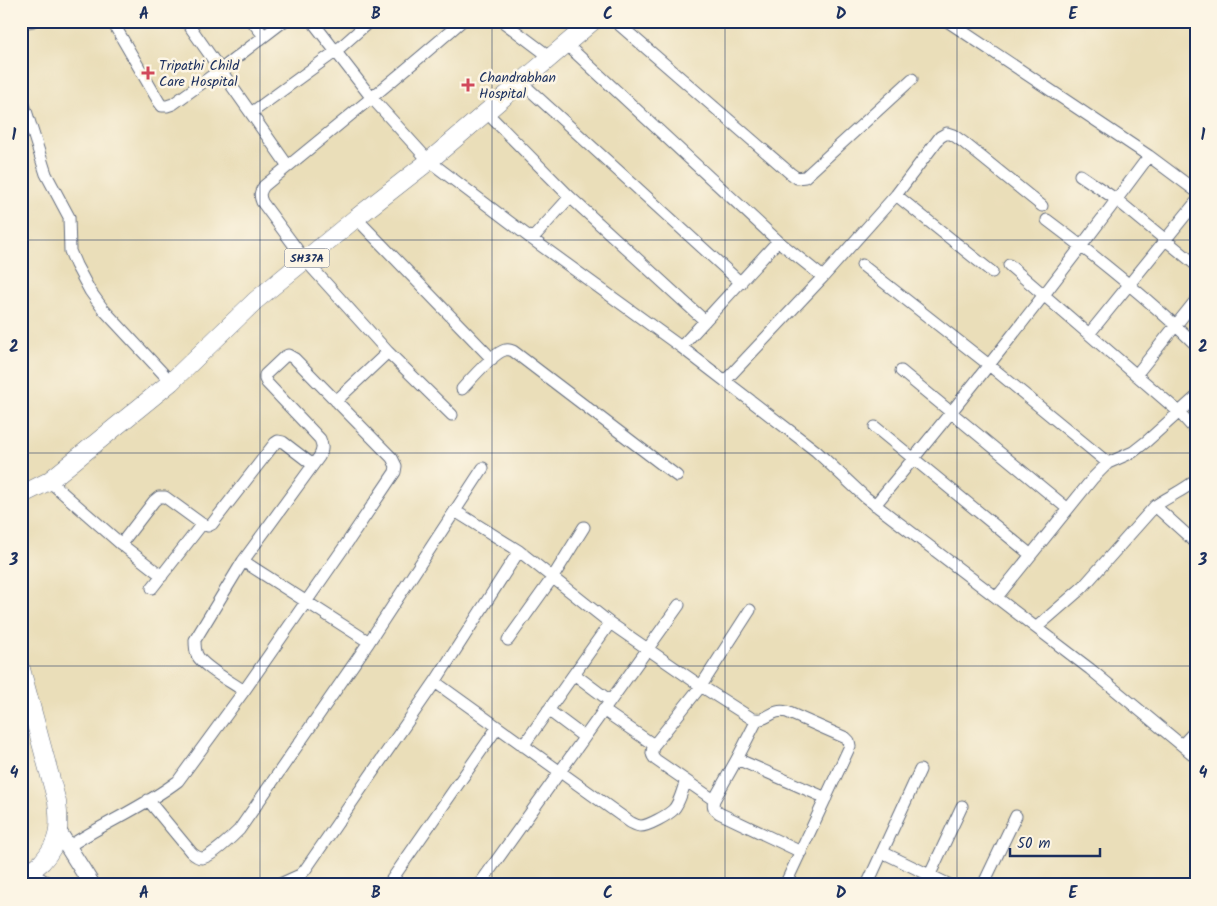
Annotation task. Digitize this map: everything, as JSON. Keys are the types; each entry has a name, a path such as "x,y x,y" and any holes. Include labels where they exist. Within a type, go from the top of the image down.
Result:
{"main road":[{"name":"SH37A","path":"21,495 49,481 171,382 255,301 429,161 593,21"},
{"path":"21,669 57,802 59,821 55,844 48,855 36,868 23,872"},
{"path":"58,831 92,885"},
{"path":"23,872 48,885"}],"street":[{"path":"21,23 33,21"},
{"path":"112,21 139,70 162,106 173,104 284,21"},
{"path":"186,21 288,166"},
{"path":"252,21 264,36"},
{"path":"312,21 371,97 429,161 532,239 681,347 816,451 865,497 1037,627 1196,757"},
{"path":"251,113 335,52 370,21"},
{"path":"452,415 388,352 305,260 262,202 260,191 371,97 416,62 462,21"},
{"path":"502,21 550,57"},
{"path":"615,21 797,178 805,177 912,79"},
{"path":"948,22 1149,156 1196,191"},
{"path":"566,44 778,241 822,278"},
{"path":"521,82 740,282"},
{"path":"21,95 46,174 68,217 70,251 76,265 90,291 104,309 171,382"},
{"path":"486,112 570,197 705,321"},
{"path":"725,381 822,278 896,194 940,137 947,133 953,135 1042,206"},
{"path":"875,505 914,459 1082,247 1149,156"},
{"path":"1080,175 1117,200 1196,266"},
{"path":"896,194 992,272"},
{"path":"532,239 570,197"},
{"path":"1089,334 1196,202"},
{"path":"356,218 492,359"},
{"path":"1047,220 1129,284 1196,345"},
{"path":"681,347 778,241"},
{"path":"862,265 989,365 1108,463"},
{"path":"1009,266 1179,412 1196,432"},
{"path":"1136,375 1196,300"},
{"path":"462,389 502,351 508,349 513,351 677,476"},
{"path":"336,401 388,352"},
{"path":"68,847 88,833 166,790 178,781 244,691 395,472 396,466 392,458 288,355 265,375 265,379 320,439 323,445 322,451 243,561 195,640 195,649 198,657 206,665 244,691"},
{"path":"902,371 1068,509"},
{"path":"998,597 1093,478 1108,463 1133,452 1147,442 1196,397"},
{"path":"875,427 1031,554"},
{"path":"121,544 159,497 165,497 202,524 208,526 212,524 278,441 312,465"},
{"path":"148,800 196,856 201,858 207,856 227,842 239,830 369,642 483,468"},
{"path":"1037,627 1083,587 1156,506 1166,498 1188,487 1196,480"},
{"path":"49,481 121,544 162,576"},
{"path":"1156,506 1196,543"},
{"path":"455,511 519,551 610,623 751,718 757,720 781,710 850,741 850,746 785,885"},
{"path":"152,588 202,524"},
{"path":"508,640 584,527"},
{"path":"278,885 300,875 305,870 435,682 519,551"},
{"path":"243,561 369,642"},
{"path":"479,885 679,605"},
{"path":"714,800 656,760 651,752 654,745 701,686 750,610"},
{"path":"523,746 610,623"},
{"path":"574,674 654,745"},
{"path":"435,682 559,772 638,826 644,826 653,822 673,810 686,781"},
{"path":"548,710 584,737"},
{"path":"757,720 714,800 714,810 801,852"},
{"path":"388,885 497,728"},
{"path":"1182,744 1196,730"},
{"path":"737,759 826,798"},
{"path":"867,885 920,770"},
{"path":"927,879 962,806"},
{"path":"983,885 1016,816"},
{"path":"882,852 927,879 950,885"}],"place":[{"name":"Tripathi Child Care Hospital","path":"148,73"},
{"name":"Chandrabhan Hospital","path":"468,85"}]}
